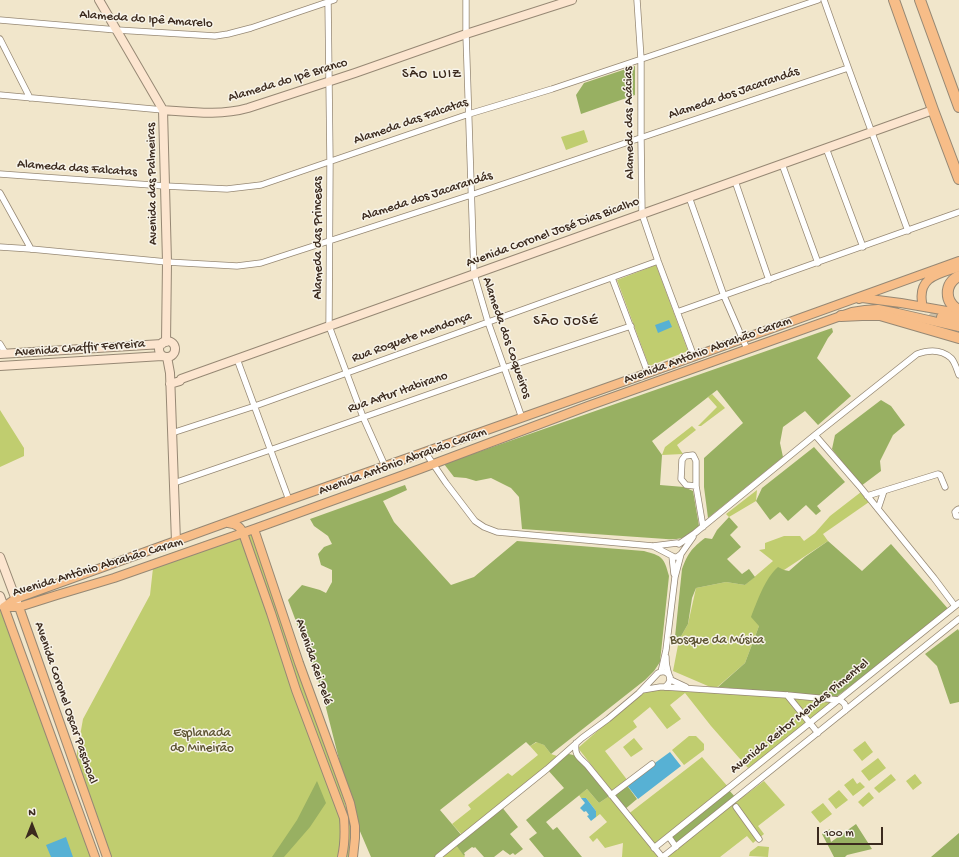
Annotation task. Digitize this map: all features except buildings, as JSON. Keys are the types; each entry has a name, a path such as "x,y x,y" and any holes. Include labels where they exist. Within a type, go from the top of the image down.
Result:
{"highway":[{"path":"894,0 959,179"},
{"path":"920,0 958,103"},
{"path":"959,276 948,286 948,295 950,303 959,310"},
{"path":"841,316 880,315 959,338"}],"main road":[{"name":"Avenida Antônio Abrahão Caram","path":"4,607 15,599 959,261"},
{"path":"922,302 921,290 923,284 929,278 959,267"},
{"name":"Avenida Antônio Abrahão Caram","path":"849,301 862,298 959,313"},
{"name":"Avenida Antônio Abrahão Caram","path":"4,607 19,607 70,590 114,578 244,533 588,406 852,312 878,309 959,327"},
{"path":"941,317 959,321"},
{"path":"584,396 588,406"},
{"path":"228,522 237,525 244,533"},
{"name":"Avenida Rei Pelé","path":"254,529 299,663 350,803 355,826 353,857"},
{"name":"Avenida Rei Pelé","path":"244,533 296,690 344,818 344,850 342,857"},
{"path":"131,558 136,570"},
{"path":"109,566 114,578"},
{"path":"263,587 278,599"},
{"name":"Avenida Coronel Oscar Paschoal","path":"4,607 95,856"},
{"name":"Avenida Coronel Oscar Paschoal","path":"19,607 56,716 107,857"},
{"path":"296,690 299,663"},
{"path":"39,702 56,716"},
{"path":"320,752 330,748"},
{"path":"95,856 102,843"}],"street":[{"name":"Avenida das Palmeiras","path":"99,0 163,110 166,343"},
{"name":"Alameda dos Coqueiros","path":"466,0 474,274 488,322 522,418"},
{"name":"Alameda do Ipê Branco","path":"0,95 163,110 208,113 231,112 329,82 466,34 572,0"},
{"name":"Alameda das Acácias","path":"637,0 641,59 642,214 658,262 694,356"},
{"name":"Alameda das Falcatas","path":"0,174 227,189 261,185 469,114 552,89 818,0"},
{"path":"824,0 908,231"},
{"name":"Alameda do Ipê Amarelo","path":"0,20 199,36 221,35 251,28 330,1"},
{"name":"Alameda das Princesas","path":"330,1 329,326 363,417 385,466"},
{"path":"0,39 30,98"},
{"name":"Alameda dos Jacarandás","path":"0,247 166,262 238,266 261,263 848,68"},
{"name":"Avenida Coronel José Dias Bicalho","path":"170,379 180,381 181,379 933,110"},
{"path":"826,148 862,247"},
{"path":"782,164 818,263"},
{"path":"735,181 769,280"},
{"path":"0,193 31,249"},
{"path":"689,197 724,296 747,349"},
{"path":"677,312 959,212"},
{"name":"Rua Roquete Mendonça","path":"172,433 255,406 658,262"},
{"path":"612,278 648,373"},
{"name":"Rua Artur Itabirano","path":"174,483 504,368 631,326"},
{"path":"166,343 174,347 175,350 167,356 160,354 159,348 166,343"},
{"name":"Avenida Chaffir Ferreira","path":"3,354 166,343"},
{"path":"0,344 3,354"},
{"path":"425,452 446,484 475,520 484,528 497,532 653,546 679,544 703,527 917,354 927,351 941,352 951,358 959,376"},
{"path":"167,356 170,379 176,542"},
{"name":"Avenida Chaffir Ferreira","path":"0,366 167,356"},
{"path":"237,359 289,500"},
{"path":"815,435 958,605 953,612 959,618"},
{"path":"696,486 686,485 681,478 682,460 685,456 693,456 696,461 696,486 703,527"},
{"path":"867,496 938,474 940,475 945,487"},
{"path":"878,509 884,491"},
{"path":"959,509 955,512 956,516 959,516"},
{"path":"653,546 677,557 682,553 695,533"},
{"path":"672,544 669,549 675,577"},
{"path":"642,690 668,685 670,678 667,669 666,650 675,577 682,553 682,547 679,544"},
{"name":"Avenida Coronel Oscar Paschoal","path":"0,557 19,607"},
{"name":"Avenida Coronel Oscar Paschoal","path":"0,596 4,607"},
{"name":"Avenida Reitor Mendes Pimentel","path":"654,848 958,605"},
{"name":"Avenida Reitor Mendes Pimentel","path":"662,857 959,618"},
{"path":"666,650 655,680 657,685 839,700 846,705 845,711"},
{"path":"438,857 547,769 575,744 608,719 642,690 658,673 667,673 670,678 692,688"},
{"path":"787,695 818,733"},
{"path":"575,744 577,756"},
{"path":"562,755 573,754 587,765 662,857"},
{"path":"611,794 652,764"},
{"path":"736,807 759,839"},
{"path":"668,837 676,847"}],"green space":[{"path":"635,66 635,95 581,114 576,95 584,83"},
{"path":"584,130 588,142 566,150 561,137"},
{"path":"656,265 688,351 649,366 617,280"},
{"path":"832,328 833,332 817,358 851,396 818,425 805,411 783,427 780,443 783,457 708,518 704,487 704,458 743,423 717,390 652,441 662,455 660,485 684,487 693,491 699,526 684,537 677,539 666,539 522,529 519,497 511,488 491,478 476,481 454,477 444,464"},
{"path":"712,394 725,408 701,426 698,426 717,407 708,397"},
{"path":"881,400 891,406 905,425 893,435 880,461 881,471 861,486 832,449 835,435"},
{"path":"0,410 24,448 24,456 0,467"},
{"path":"692,426 696,430 677,445 683,454 662,455 665,447"},
{"path":"814,447 845,482 817,506 821,511 816,515 806,505 788,521 780,512 770,520 756,501 762,488"},
{"path":"405,485 407,490 383,501 394,522 451,585 474,577 517,541 644,551 659,556 666,565 669,576 660,662 654,671 645,680 551,754 544,745 536,742 530,746 526,742 440,810 463,837 501,806 518,827 510,834 523,849 515,855 513,853 510,855 503,850 494,857 484,857 475,847 472,847 464,853 464,856 455,844 439,857 371,857 353,815 321,688 288,600 302,585 326,593 332,582 332,570 321,565 318,554 324,547 332,544 328,536 314,526 310,519"},
{"path":"757,490 756,501 729,517 726,514"},
{"name":"Bosque da Música","path":"861,492 869,502 823,534 828,541 784,570 759,626 745,663 715,689 673,671 679,640 688,624 696,588 726,582 745,585 773,561 759,550 765,549 765,543 784,536 800,536 804,541 815,533 830,516"},
{"path":"729,517 738,527 730,535 741,547 727,559 742,574 749,569 755,577 745,585 726,582 696,588 692,598 688,624 679,640 675,637 682,569 684,563 694,548 705,538 712,539 717,530"},
{"name":"Esplanada do Mineirão","path":"249,526 326,742 351,823 349,857 105,857 73,775 83,719 150,595 154,559"},
{"path":"828,541 862,571 891,544 950,611 836,697 718,687 745,663 759,626 751,617 769,577 778,567 789,571 805,557"},
{"path":"0,609 91,857 0,857"},
{"path":"958,629 959,702 950,704 937,666 925,654"},
{"path":"660,688 785,696 808,722 748,768 711,726 685,693 670,705 681,719 667,729 650,707 633,721 637,727 605,751 628,781 612,791 578,748 643,691"},
{"path":"787,695 839,700 810,723"},
{"path":"689,736 696,736 704,744 704,750 684,765 672,750"},
{"path":"634,738 643,749 631,757 623,747"},
{"path":"865,741 873,752 862,761 853,750"},
{"path":"537,742 544,745 551,754 560,757 463,836 452,824 471,809 468,805 508,773 512,776 538,755 530,746"},
{"path":"569,754 577,756 611,794 626,784 637,799 624,810 611,795 599,803 587,789 546,822 553,830 557,827 582,857 544,857 529,839 537,833 526,820 564,788 547,769 562,755"},
{"path":"702,757 729,788 654,848 627,815"},
{"path":"878,758 886,768 869,781 861,771"},
{"path":"891,774 896,780 879,793 874,788"},
{"path":"915,774 922,783 913,790 906,781"},
{"path":"853,778 857,784 860,782 865,787 853,796 844,785"},
{"path":"317,781 326,803 310,827 284,857 272,857 297,820"},
{"path":"764,781 785,805 758,826 764,834 753,843 747,836 720,857 663,857"},
{"path":"587,789 599,803 611,795 660,857 622,857 623,843 605,848 597,838 593,842 589,837 607,822 600,814 596,817 596,811 586,798 581,798 579,795"},
{"path":"728,789 736,798 676,847 669,837"},
{"path":"839,790 848,800 836,809 828,799"},
{"path":"869,792 874,798 863,807 858,802"},
{"path":"823,803 832,814 820,823 811,812"},
{"path":"856,824 872,849 847,855 845,857 834,857 822,834 830,829 829,834 831,842"},
{"path":"959,833 959,857 931,857"},
{"path":"455,844 465,857 439,857"},
{"path":"758,846 769,847 768,857 749,856 750,852"}],"water":[{"path":"669,320 672,327 658,333 655,325"},
{"path":"670,752 681,766 638,799 626,784"},
{"path":"581,798 586,798 596,811 596,817 591,821 587,816 589,815 586,811 584,812 580,808 585,803"},
{"path":"66,837 73,857 51,857 46,845"}],"tunnel":[{"path":"923,304 933,315 941,317"}],"district":[{"name":"SÃO LUIZ","path":"432,75"},
{"name":"SÃO JOSÉ","path":"566,322"}]}
